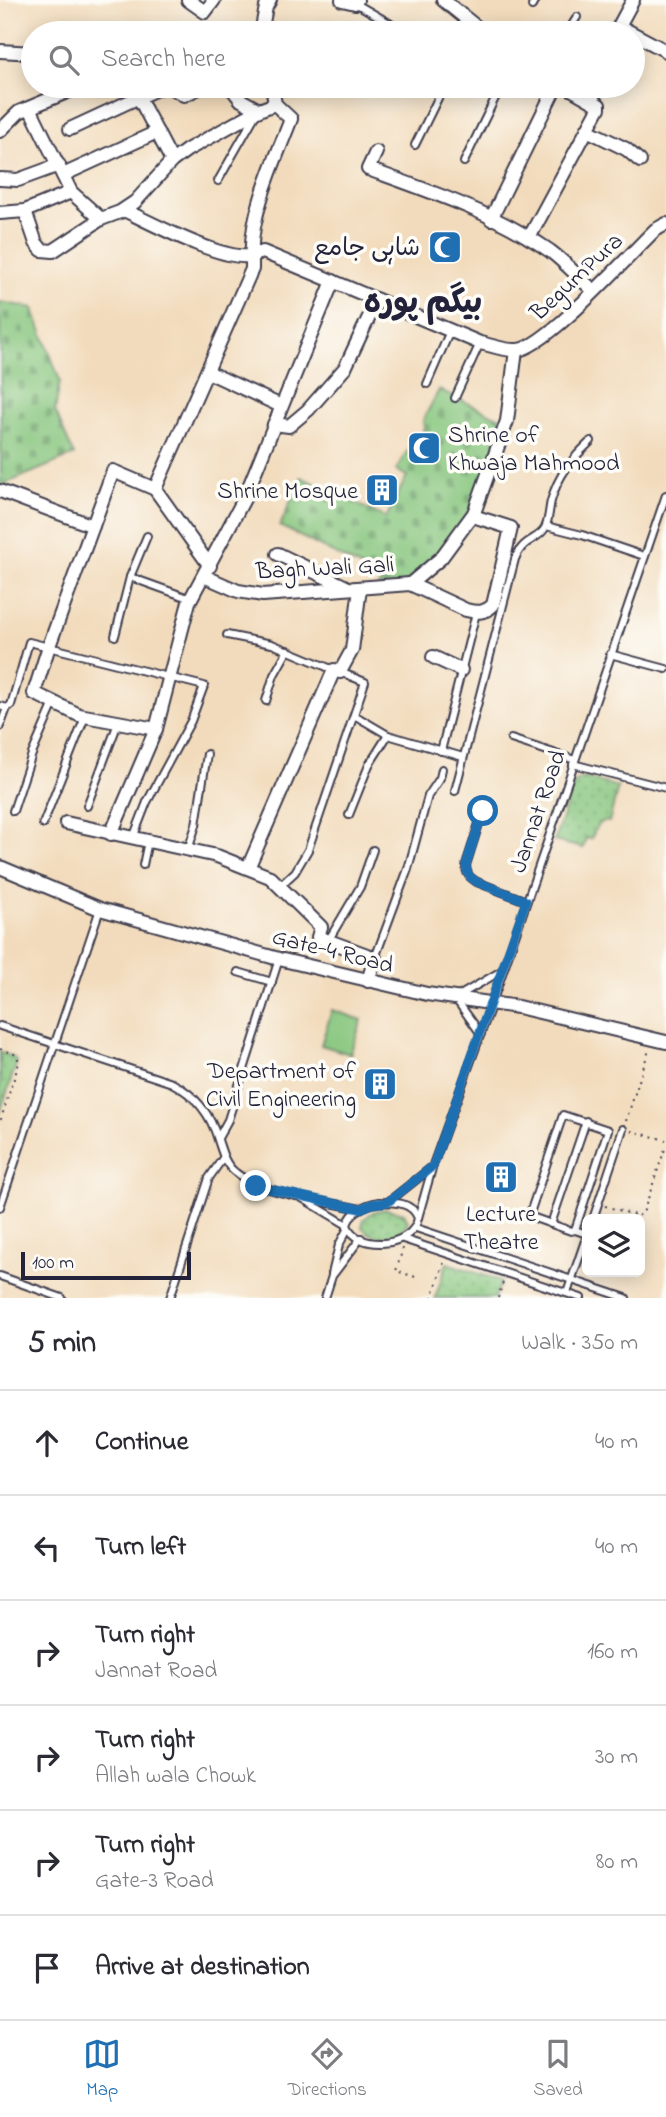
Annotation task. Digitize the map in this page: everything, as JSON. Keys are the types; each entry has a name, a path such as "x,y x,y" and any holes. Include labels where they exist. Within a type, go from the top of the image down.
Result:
{"street":[{"path":"188,0 205,12 214,0"},
{"path":"444,0 469,21"},
{"path":"622,21 632,0"},
{"path":"262,21 264,2"},
{"path":"645,40 666,51"},
{"path":"0,51 21,52"},
{"path":"0,131 19,112 50,98"},
{"path":"70,129 134,98"},
{"path":"139,98 172,161"},
{"path":"239,98 259,110"},
{"path":"155,489 252,269 251,245 261,198 290,119 275,104 274,98"},
{"path":"491,219 550,98"},
{"path":"529,238 599,108 599,105 587,98"},
{"path":"24,211 36,243 42,250 53,251 101,219 124,210 145,192 172,161 187,150 275,104"},
{"path":"30,107 71,192 101,219"},
{"path":"587,130 626,149 640,161"},
{"path":"0,179 18,180 61,170 157,132"},
{"path":"376,152 368,169 491,219 529,238 552,253 594,291"},
{"path":"0,213 24,211 71,192"},
{"name":"BegumPura","path":"124,210 209,249 241,258 263,252 480,343 516,350 523,349 549,332 655,230 666,223"},
{"path":"111,834 156,729 191,599 244,499 333,281"},
{"path":"274,424 289,426 308,410 345,368 377,300"},
{"name":"Bagh Wali Gali","path":"410,584 441,558 473,516 507,421 516,350"},
{"path":"208,372 281,406"},
{"path":"156,729 85,717 34,693 113,471 155,489 207,571"},
{"path":"0,491 93,526"},
{"path":"473,516 512,528 493,605 487,611 476,613"},
{"path":"248,867 337,671 352,650 354,588 278,554"},
{"name":"Bagh Wali Gali","path":"207,571 238,591 263,595 410,584 476,613"},
{"path":"433,657 461,670"},
{"path":"66,822 216,856 270,877 321,927 318,937 375,958 368,981"},
{"name":"Gate-4 Road","path":"1,870 100,909 279,959 368,981 518,1007 666,1042"}],"lane":[{"path":"351,1 386,21"},
{"path":"574,21 577,17"},
{"path":"415,145 438,98"},
{"path":"464,162 494,98"},
{"path":"594,102 596,98"},
{"path":"218,181 259,110"},
{"path":"427,384 450,331"},
{"path":"455,398 480,343"},
{"path":"455,791 514,559 521,545 541,533 546,526 558,481 573,458 591,441"},
{"name":"Jannat Road","path":"416,1228 433,1166 492,1003 666,495"},
{"path":"546,526 644,556"},
{"path":"115,636 130,577 147,536"},
{"path":"130,577 191,599"},
{"path":"441,751 476,613"},
{"path":"227,635 272,644 365,682 308,850 295,872 280,886"},
{"path":"0,727 4,707 11,705 29,642 204,686 191,721 147,802 133,838"},
{"path":"266,701 274,675 288,650"},
{"path":"610,654 666,670"},
{"path":"13,811 32,754 54,702"},
{"path":"354,715 388,735 463,757"},
{"path":"43,824 85,717"},
{"path":"87,806 118,723"},
{"path":"349,815 369,765 388,735"},
{"path":"511,739 574,762 666,788"},
{"path":"188,849 196,825 207,754"},
{"path":"375,958 408,869 428,796 440,778 442,769"},
{"path":"483,811 466,872 477,882 526,901"},
{"path":"143,865 148,841"},
{"path":"328,940 360,887 373,849"},
{"path":"0,1207 100,909"},
{"path":"218,1138 228,1120 279,959"},
{"path":"481,1034 455,998 503,970"},
{"path":"239,972 272,982"},
{"path":"0,1026 172,1083 185,1090 208,1116 223,1158 234,1172 256,1186 360,1209"},
{"path":"575,1230 608,1133 606,1128 565,1115 561,1116 528,1214 573,1232 582,1232"},
{"path":"551,1224 586,1121"},
{"path":"595,1214 623,1129"},
{"path":"170,1298 209,1178 223,1158"},
{"path":"388,1202 433,1166"},
{"path":"298,1195 348,1226 361,1238 384,1242 404,1240 581,1298"},
{"path":"325,1298 339,1245 353,1214 372,1204 388,1202 412,1208 418,1218"},
{"path":"404,1240 416,1228 626,1298"},
{"path":"332,1276 361,1238"},
{"path":"567,1293 582,1249"},
{"path":"0,1276 62,1298"}],"path":[{"path":"653,1039 623,1129 666,1140"},
{"path":"0,1049 17,1055 19,1063 0,1122"},
{"path":"598,1204 641,1215 666,1146"},
{"path":"404,1240 396,1271 419,1279"},
{"path":"432,1298 446,1254"},
{"path":"498,1298 506,1273"}],"green space":[{"path":"0,302 33,308 60,381 55,411 74,455 9,482 1,489"},
{"name":"Shrine of Khwaja Mahmood","path":"439,390 507,421 474,513 410,584 378,587 382,578 280,526 301,477 386,518 407,476 396,470 408,450 416,446 424,428 423,420"},
{"path":"585,778 618,787 609,822 598,824 591,839 586,838 583,848 554,841 573,786 578,780"},
{"path":"332,1010 362,1020 350,1054 321,1045"},
{"path":"0,1052 13,1057 17,1062 0,1113"},
{"path":"385,1209 404,1213 408,1221 400,1232 380,1237 362,1227 364,1219 373,1212"},
{"path":"447,1263 501,1281 495,1298 435,1298"}],"place":[{"name":"شاہی جامع","path":"445,247"},
{"name":"Shrine of Khwaja Mahmood","path":"424,448"},
{"name":"Shrine Mosque","path":"382,490"},
{"name":"Department of Civil Engineering","path":"380,1084"},
{"name":"Lecture Theatre","path":"501,1177"}],"district":[{"name":"بیگم پورہ","path":"423,301"}],"route":[{"path":"256,1186 360,1209 379,1202 388,1202 433,1166 526,901 477,882 466,872 483,811"}]}
